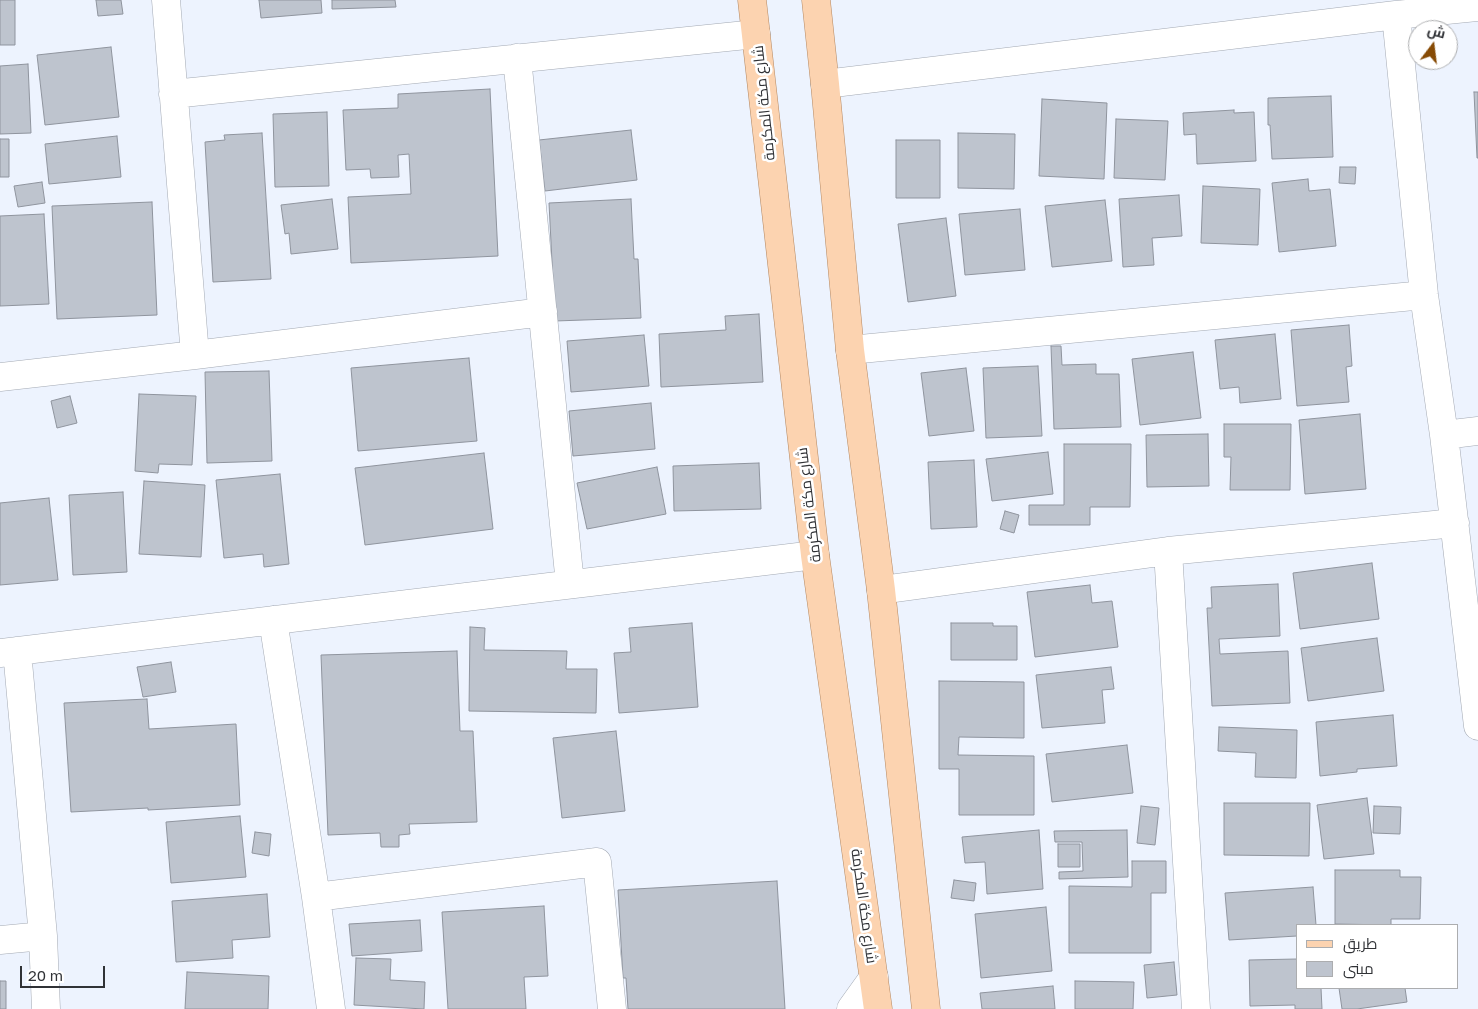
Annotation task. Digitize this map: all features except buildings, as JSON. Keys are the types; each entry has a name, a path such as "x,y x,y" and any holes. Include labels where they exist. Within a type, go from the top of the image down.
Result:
{"main road":[{"name":"شارع مكة المكرمة","path":"752,0 815,554 878,1009"},
{"path":"816,0 850,350 881,590 926,1009"}],"street":[{"path":"166,0 195,355"},
{"path":"825,84 1396,15 1478,7"},
{"path":"1396,15 1424,296 1444,435 1478,726"},
{"path":"173,94 756,34"},
{"path":"517,58 570,584"},
{"path":"850,350 1424,296"},
{"path":"0,377 543,312"},
{"path":"1444,435 1478,431"},
{"path":"881,590 1168,551 1454,523"},
{"path":"1168,551 1196,1009"},
{"path":"46,1009 43,936 9,652 815,554"},
{"path":"273,620 316,898 331,1009"},
{"path":"316,898 597,862 612,1009"},
{"path":"0,940 43,936"},
{"path":"851,1009 874,978"}]}
